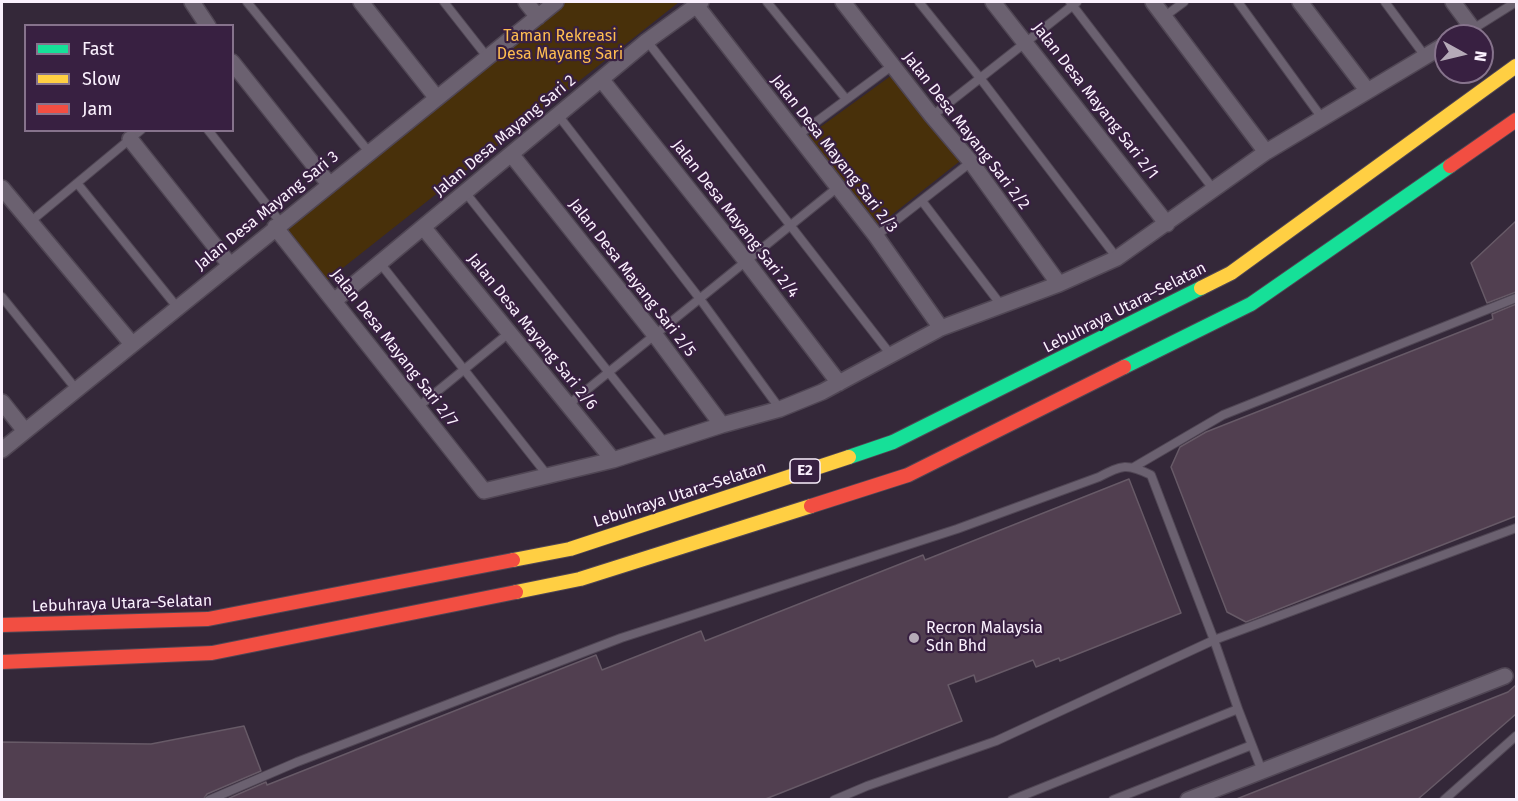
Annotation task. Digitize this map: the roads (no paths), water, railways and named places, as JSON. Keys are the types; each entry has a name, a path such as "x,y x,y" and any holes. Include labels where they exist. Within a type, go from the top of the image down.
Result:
{"highway":[{"name":"Lebuhraya Utara–Selatan","path":"2,625 208,619 570,549 893,442 1231,273 1516,66"},
{"name":"E2","path":"2,662 212,653 557,583 591,575 908,475 1251,304 1516,120"}],"street":[{"path":"192,2 207,24"},
{"path":"361,2 436,97"},
{"path":"526,2 538,17"},
{"name":"Jalan Desa Mayang Sari 3","path":"2,450 556,2"},
{"name":"Jalan Desa Mayang Sari 2/2","path":"843,2 971,162 1059,284"},
{"name":"Jalan Desa Mayang Sari 2/1","path":"993,2 1167,224"},
{"path":"1153,2 1266,152"},
{"path":"1300,2 1367,90"},
{"path":"1453,2 1463,24"},
{"name":"Jalan Desa Mayang Sari 2","path":"334,301 647,41 698,3"},
{"name":"Jalan Desa Mayang Sari 2/3","path":"698,3 797,136 876,236 941,328"},
{"path":"548,476 613,460 722,424 780,409 839,383 941,328 1059,284 1117,258 1266,152 1434,51"},
{"path":"234,65 329,184"},
{"name":"Jalan Desa Mayang Sari 2/4","path":"602,79 839,383"},
{"path":"136,135 230,264"},
{"name":"Jalan Desa Mayang Sari 2/5","path":"511,154 655,335 722,424"},
{"path":"2,188 132,344"},
{"name":"Jalan Desa Mayang Sari 2/7","path":"278,225 334,301 484,491 548,476"},
{"name":"Jalan Desa Mayang Sari 2/6","path":"423,227 613,460"},
{"path":"2,402 25,431"},
{"path":"1188,800 1505,676"}],"lane":[{"path":"247,2 369,152"},
{"path":"444,2 488,58"},
{"path":"767,2 846,99"},
{"path":"919,2 1117,258"},
{"path":"1165,16 1184,2"},
{"path":"1238,2 1322,118"},
{"path":"1385,2 1425,56"},
{"path":"1480,24 1516,2"},
{"path":"932,116 1073,3 1214,190"},
{"path":"647,41 891,355"},
{"path":"797,136 893,65"},
{"path":"558,115 780,409"},
{"path":"209,132 278,225"},
{"path":"30,222 136,135"},
{"path":"876,236 971,162"},
{"path":"77,183 177,307"},
{"path":"568,405 838,188"},
{"path":"465,192 665,443"},
{"path":"922,201 1001,305"},
{"path":"380,263 548,476"},
{"path":"2,297 76,389"},
{"path":"1134,467 1223,416 1516,298"},
{"path":"418,407 509,333"},
{"path":"209,800 297,762 621,638 957,529 1099,477 1120,466 1134,467 1151,475 1262,771"},
{"path":"834,800 867,786 996,741 1214,640 1516,528"},
{"path":"1012,800 1238,710"},
{"path":"1444,800 1516,736"},
{"path":"1113,800 1252,745"}],"place":[{"name":"Recron Malaysia Sdn Bhd","path":"914,638"}],"park label":[{"name":"Taman Rekreasi Desa Mayang Sari","path":"560,46"}]}
